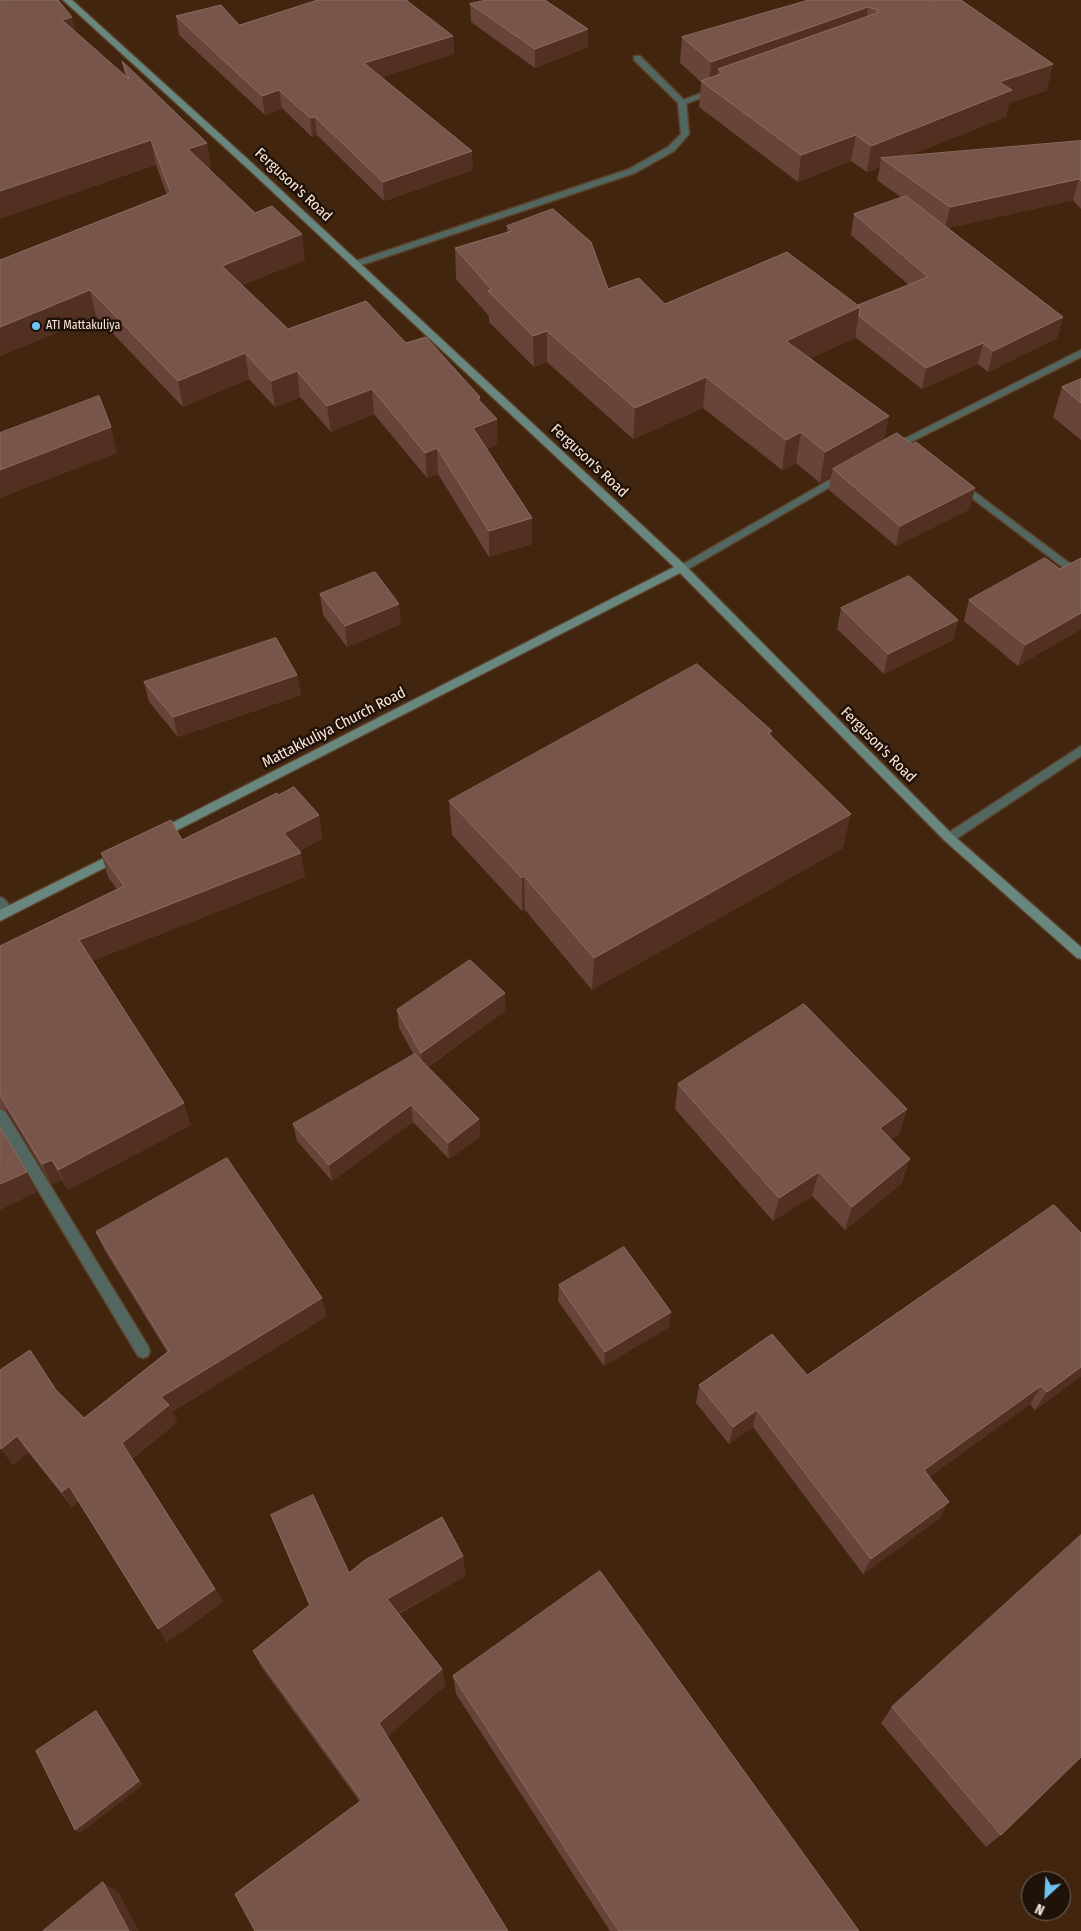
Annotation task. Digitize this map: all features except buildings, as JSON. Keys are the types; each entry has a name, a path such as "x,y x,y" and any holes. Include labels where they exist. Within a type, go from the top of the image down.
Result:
{"street":[{"name":"Ferguson's Road","path":"67,0 356,264 681,568 949,838 1081,954"},
{"path":"356,264 632,171 671,149 685,134 682,102 637,58"},
{"path":"682,102 719,89"},
{"path":"878,455 907,443 1081,353"},
{"path":"681,568 852,470"},
{"path":"950,476 1081,576"},
{"name":"Mattakkuliya Church Road","path":"149,840 681,568"},
{"path":"949,838 1081,750"},
{"path":"0,902 3,914 131,849"},
{"path":"0,1115 143,1351"}],"place":[{"name":"ATI Mattakuliya","path":"36,326"}]}
